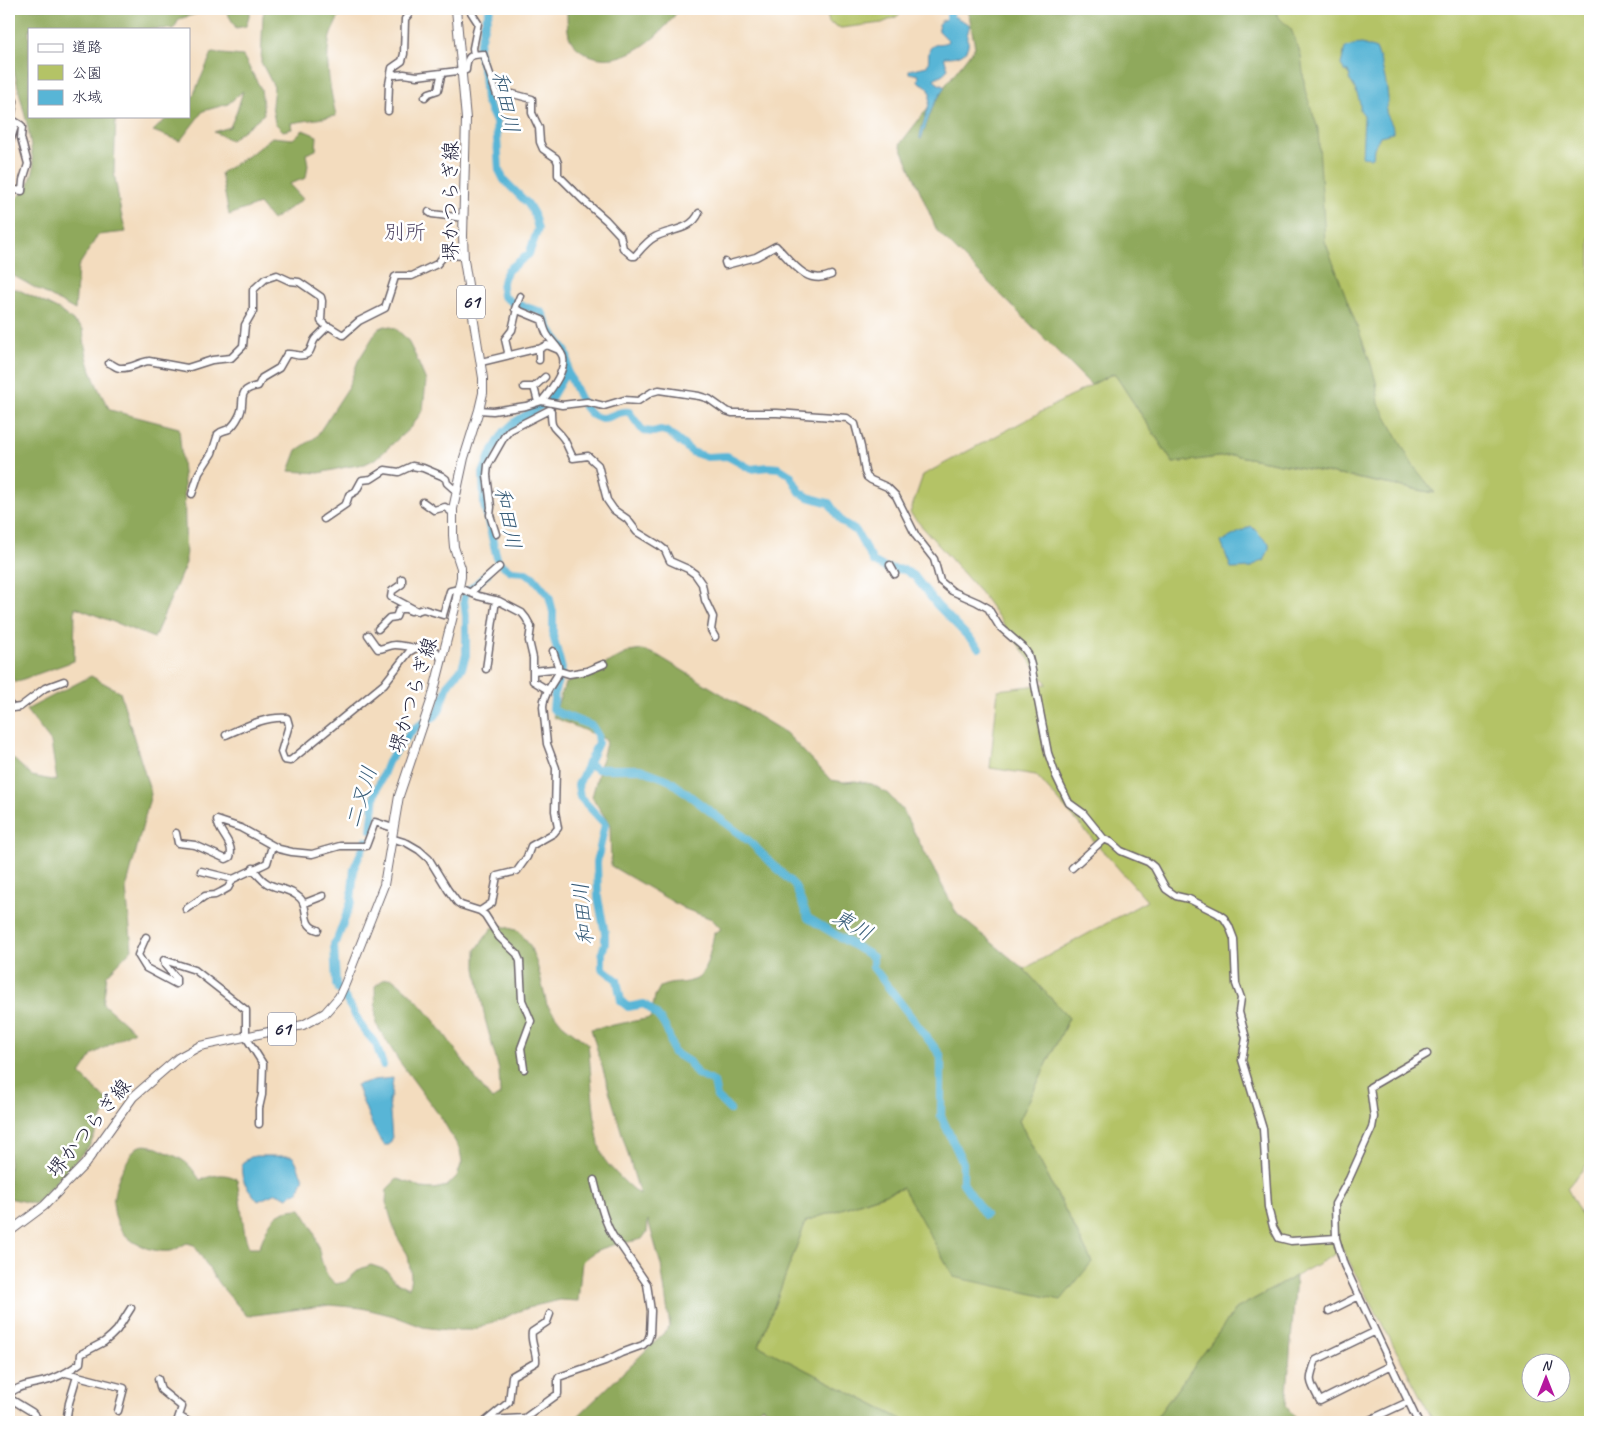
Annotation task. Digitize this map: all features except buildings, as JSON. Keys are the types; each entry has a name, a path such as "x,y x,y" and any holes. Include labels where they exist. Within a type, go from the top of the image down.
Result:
{"main road":[{"name":"堺かつらぎ線","path":"9,1232 44,1206 85,1164 133,1097 178,1058 200,1046 303,1025 325,1013 339,997 384,885 399,796 442,661 459,589 461,568 452,535 453,514 464,458 483,393 483,378 464,256 466,119 456,9"}],"street":[{"path":"388,111 388,84 392,68 403,58 406,46 405,19 413,9"},
{"path":"469,9 478,23 473,48 474,55"},
{"path":"392,72 395,75 417,76 444,73 452,70 463,71 466,70 467,59 474,55 483,54 499,97 513,94 532,99 532,113 538,128 540,142 543,149 556,158 558,162 558,175 620,235 623,248 628,254 635,256 656,236 687,226 694,221 699,213"},
{"path":"425,97 438,90 441,76 444,73"},
{"path":"9,92 14,102 11,119 22,127 22,144 28,164 22,191 9,189"},
{"path":"9,124 14,126 9,145"},
{"path":"429,212 464,218"},
{"path":"725,262 726,265 756,256 776,246 806,276 814,278 831,275"},
{"path":"109,363 118,368 136,366 149,361 187,368 212,360 231,358 242,346 245,325 253,311 253,290 265,279 277,275 290,281 299,282 320,297 322,301 321,322 339,334 346,334 359,321 385,308 395,277 415,274 437,264 446,255 464,256"},
{"path":"507,355 505,339 514,325 517,309 515,308 520,296"},
{"path":"517,309 542,320 547,336 563,355 563,366 553,386 542,401"},
{"path":"192,494 199,474 212,453 218,434 228,429 239,417 244,393 251,387 258,386 262,378 276,370 288,354 301,356 308,353 312,343 326,327"},
{"path":"480,362 526,350 540,349 547,345 560,350"},
{"path":"539,360 540,349"},
{"path":"524,387 534,387 545,378"},
{"path":"534,387 542,401"},
{"path":"479,410 492,411 526,406 542,401 568,405 587,402 604,406 624,400 638,401 659,390 700,396 709,399 732,413 777,413 847,418 852,421 855,424 860,442 865,472 871,480 887,487 896,496 916,536 934,559 940,581 952,591 983,605 992,613 1000,626 1018,640 1028,654 1048,753 1056,776 1069,803 1083,813 1104,839 1111,842 1121,851 1148,862 1154,867 1166,889 1176,896 1189,899 1217,913 1224,918 1229,926 1234,939 1236,984 1241,998 1239,1012 1246,1038 1242,1060 1263,1129 1268,1207 1273,1227 1279,1238 1291,1240 1336,1238"},
{"path":"496,534 490,515 488,465 510,430 549,410 555,404"},
{"path":"549,410 551,411 554,430 564,440 573,458 588,456 598,465 607,500 614,510 627,519 637,532 660,546 670,562 695,574 702,584 705,600 713,617 711,630 715,637"},
{"path":"324,519 346,504 349,495 356,492 362,480 370,479 384,470 399,472 412,466 423,468 442,476 446,479 447,484 456,492"},
{"path":"423,502 434,510 445,507 453,514"},
{"path":"890,565 895,574"},
{"path":"471,592 499,566"},
{"path":"402,579 402,584 392,591 391,597 417,611"},
{"path":"378,629 389,618 396,617 399,609 413,612 423,609 443,615 450,591 459,589 496,600 522,613 529,622 531,628 529,644 533,658 533,681 548,690"},
{"path":"486,669 496,600"},
{"path":"368,635 378,649 393,645 406,648 430,646 435,649 442,661"},
{"path":"226,735 265,720 287,718 289,725 281,752 284,760 290,761 384,684 402,660 415,648"},
{"path":"480,910 492,903 497,876 517,871 527,857 531,846 554,833 558,828 555,811 556,768 547,744 543,707 548,690 558,671 553,651"},
{"path":"533,671 549,668 569,674 587,671 604,664"},
{"path":"9,704 13,708 20,707 45,688 64,681"},
{"path":"176,834 178,843 195,845 226,859 230,857 231,850 224,834 217,826 216,820 241,828 279,849 312,854 340,846 366,846 375,822 393,828"},
{"path":"391,838 407,843 429,859 457,902 461,905 480,910 499,937 517,954 520,962 522,1000 531,1021 521,1048 524,1069"},
{"path":"1072,868 1104,839"},
{"path":"186,909 205,896 216,895 228,888 233,879 253,868 268,863 272,846"},
{"path":"253,868 260,879 266,884 276,888 283,888 300,898 304,903 307,921 310,926 318,930"},
{"path":"201,871 233,879"},
{"path":"304,903 323,896"},
{"path":"146,937 138,955 146,968 176,984 176,978 165,965 164,960 195,970 246,1010 246,1037 263,1064 259,1124"},
{"path":"1418,1422 1344,1265 1336,1238 1334,1204 1349,1179 1372,1128 1374,1117 1370,1087 1427,1054"},
{"path":"487,1421 525,1418 558,1394 559,1377 605,1361 621,1352 643,1345 648,1340 652,1311 647,1284 621,1246 616,1242 604,1217 594,1180"},
{"path":"1329,1311 1359,1296"},
{"path":"41,1422 32,1412 9,1396 16,1388 51,1380 66,1373 80,1363 81,1354 104,1342 111,1336 131,1308"},
{"path":"487,1421 509,1402 512,1376 536,1362 531,1340 532,1332 547,1322 550,1314"},
{"path":"1374,1332 1316,1360 1310,1376 1310,1382 1320,1401 1390,1366"},
{"path":"66,1373 124,1388 118,1412"},
{"path":"66,1422 69,1403 77,1376"},
{"path":"158,1379 161,1390 182,1406 178,1419 189,1422"},
{"path":"1365,1422 1408,1402"}],"green space":[{"path":"9,9 213,9 179,19 174,28 28,28 28,118 116,118 114,172 126,232 98,235 78,267 75,310 9,275 9,204 28,187 34,168 28,128 9,50"},
{"path":"225,9 251,9 246,26 236,28"},
{"path":"265,9 340,9 331,33 328,51 329,79 336,116 291,123 292,129 283,131 275,123 272,105 274,87 261,62 263,15"},
{"path":"567,9 679,9 662,30 638,49 612,58 598,58 580,50 571,41 567,26"},
{"path":"826,9 906,9 896,17 882,23 841,28 829,23"},
{"path":"968,9 1274,9 1278,17 1291,29 1301,55 1305,90 1318,129 1325,241 1370,361 1376,382 1379,404 1412,464 1435,493 1233,455 1173,463 1114,373 1091,385 937,231 900,144 975,47"},
{"path":"1276,9 1590,9 1590,1161 1567,1188 1590,1231 1590,1422 1434,1422 1343,1250 1236,1309 1153,1422 907,1422 759,1346 806,1221 904,1188 954,1277 1092,1262 1019,1121 1069,1018 1024,969 1147,901 1036,775 990,768 998,690 1047,684 981,593 910,513 923,475 1114,373 1173,463 1233,455 1434,493 1400,469 1331,296"},
{"path":"212,53 243,56 261,89 264,114 231,140 214,132 230,127 243,91 228,104 203,111 180,141 153,131 167,118 190,118 190,99"},
{"path":"303,130 317,136 316,150 306,154 308,165 306,178 289,184 303,199 272,220 259,204 229,215 221,173 252,153 272,137 293,139"},
{"path":"9,289 17,289 59,310 83,329 91,371 110,410 179,428 184,483 186,563 154,638 75,607 74,661 15,682 9,672"},
{"path":"385,326 395,328 407,339 416,357 426,381 423,410 411,427 377,458 365,464 319,473 289,471 297,450 316,437 348,388 358,361 378,329"},
{"path":"642,650 657,655 786,733 831,780 872,784 888,794 903,811 957,914 1024,969 1069,1018 1019,1121 1092,1262 1061,1300 954,1277 903,1188 806,1221 759,1346 907,1422 785,1422 762,1407 736,1422 572,1422 670,1327 661,1265 648,1220 647,1232 642,1239 602,1248 582,1262 578,1301 560,1300 538,1305 472,1330 447,1330 423,1327 394,1316 362,1308 330,1305 247,1316 219,1284 194,1245 187,1243 174,1250 167,1251 147,1248 131,1240 122,1231 117,1221 114,1197 121,1172 136,1148 143,1145 150,1146 182,1160 200,1180 218,1175 237,1179 245,1236 249,1248 259,1248 269,1225 277,1215 301,1209 317,1240 325,1272 336,1284 345,1282 360,1269 371,1265 386,1270 395,1281 409,1288 411,1276 408,1255 396,1235 386,1202 387,1189 397,1179 421,1188 434,1189 447,1186 457,1176 462,1162 460,1150 442,1119 399,1061 376,1024 375,986 384,979 392,978 407,991 433,1020 492,1100 500,1095 499,1070 485,1019 476,968 476,950 492,928 502,926 519,931 530,946 537,964 547,1005 562,1024 588,1044 595,1122 604,1159 640,1195 591,1029 651,1018 655,996 660,987 687,982 697,979 701,975 709,957 714,933 721,929 712,919 685,909 611,866 610,825 592,797 607,740 553,717 565,684 629,652"},
{"path":"91,676 120,692 151,794 126,889 132,949 107,975 103,1004 134,1031 93,1054 80,1074 109,1103 90,1145 35,1204 9,1198 9,755 32,776 57,781 51,742 26,710"},
{"path":"1296,1276 1286,1406 1299,1422 1153,1422 1236,1309"}],"water":[{"path":"949,14 969,24 968,45 962,54 944,57 948,68 944,74 934,79 945,87 933,106 920,139 929,105 930,92 926,86 918,82 919,75 909,73 909,70 927,66 929,51 932,46 947,42 948,40 939,31 938,24 947,19"},
{"path":"1362,44 1376,49 1378,54 1384,74 1388,99 1386,111 1393,130 1393,133 1380,136 1374,148 1373,156 1370,158 1362,157 1364,115 1360,110 1359,98 1349,79 1348,72 1341,65 1345,48"},
{"path":"1251,526 1269,544 1264,561 1261,560 1251,568 1233,569 1221,542"},
{"path":"393,1078 389,1100 392,1139 389,1145 384,1145 373,1127 356,1085 374,1080"},
{"path":"256,1156 292,1156 304,1178 298,1192 293,1193 288,1198 276,1193 258,1201 245,1183 242,1173 243,1162"}],"waterway":[{"name":"和田川","path":"490,9 478,50 484,74 486,100 496,122 499,170 504,180 528,204 534,214 538,229 529,254 508,270 502,287 503,296 513,303 542,312 551,331 566,352 568,360 567,371 550,400 515,422 504,432 490,455 483,473 484,505 498,562 511,571 524,572 533,577 549,596 553,612 553,635 562,669 555,690 553,709 592,726 597,734 598,743 578,785 580,797 605,824 597,862 598,898 605,933 602,968 617,980 621,1001 628,1007 644,1004 656,1014 667,1031 673,1052 689,1062 697,1074 714,1082 717,1097 730,1110"},
{"path":"950,24 950,14 953,9"},
{"path":"567,371 585,407 596,417 603,418 622,412 629,412 643,431 653,432 661,430 668,432 692,452 707,457 727,456 751,469 779,468 790,475 800,492 808,497 829,503 841,521 856,531 873,561 885,568 905,570 915,577 937,605 979,648"},
{"name":"二又川","path":"371,830 375,795 388,762 415,728 435,716 439,711 449,683 462,668 466,655 464,600 466,593 487,574"},
{"name":"東川","path":"588,763 597,769 640,769 669,780 749,841 795,886 808,918 873,957 873,967 941,1056 941,1116 963,1163 963,1183 985,1215"},
{"name":"二又川","path":"339,990 336,984 334,944 351,902 354,868 366,841"},
{"name":"二又川","path":"344,996 364,1030 376,1044 383,1065"}],"district":[{"name":"別所","path":"405,232"}]}
